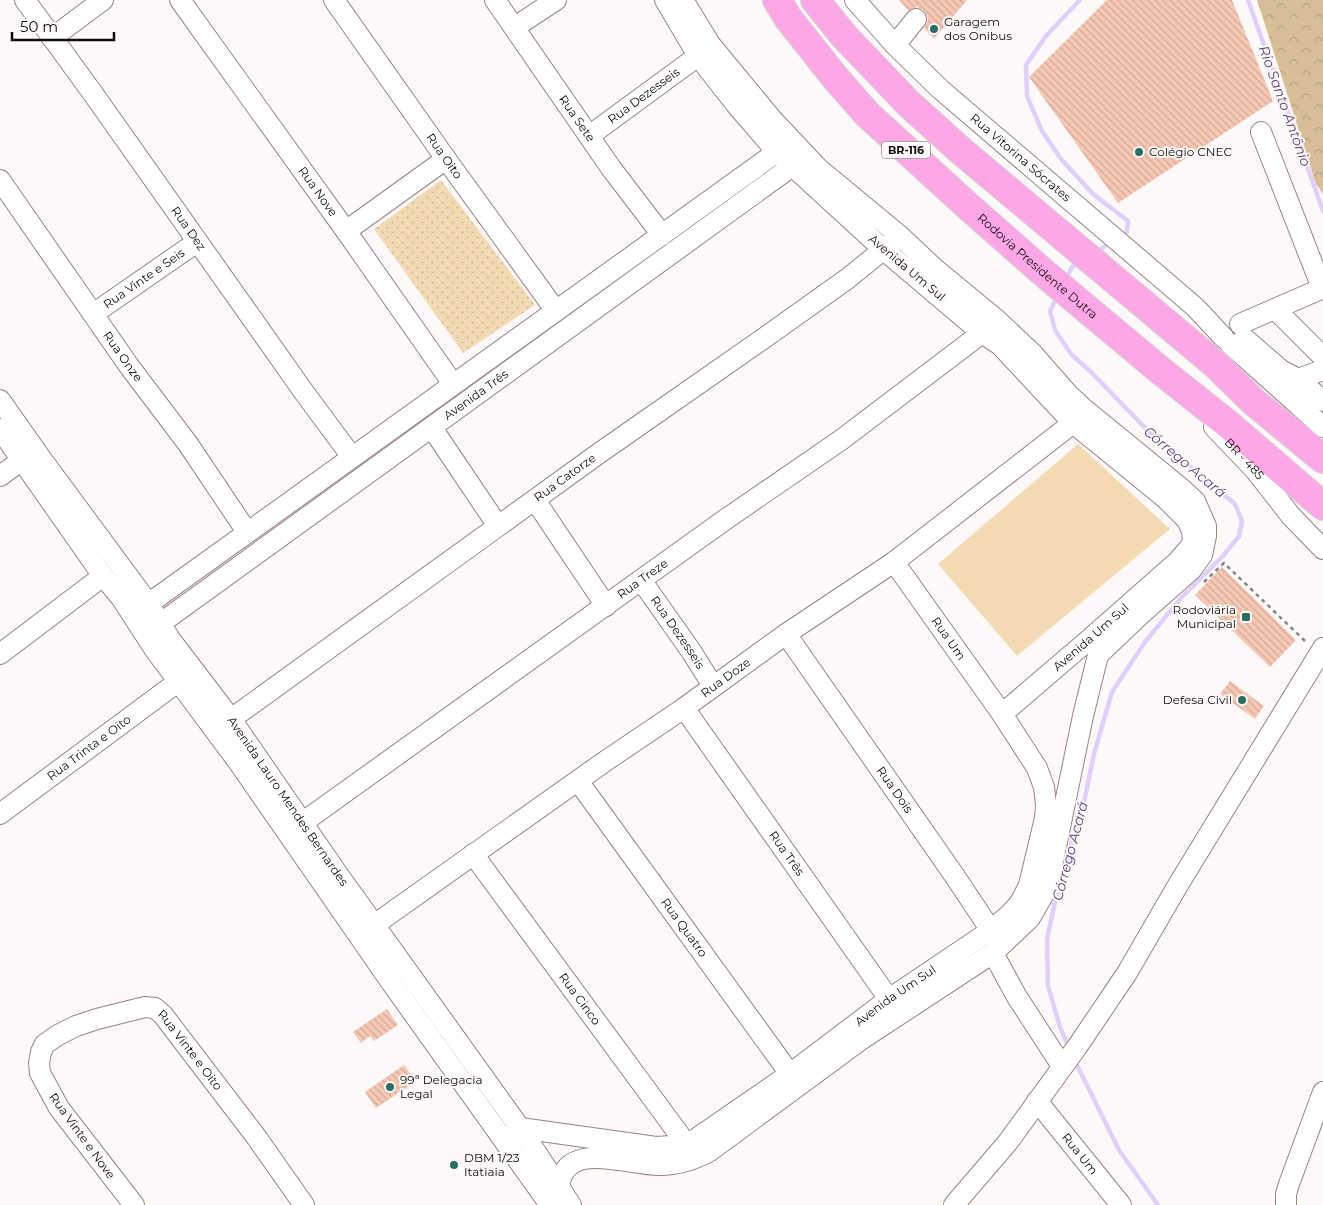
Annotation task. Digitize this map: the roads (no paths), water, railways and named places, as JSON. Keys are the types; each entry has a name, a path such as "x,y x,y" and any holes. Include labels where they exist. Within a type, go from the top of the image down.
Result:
{"highway":[{"name":"Rodovia Presidente Dutra","path":"776,0 833,75 867,114 970,208 1323,506"},
{"name":"BR-116","path":"815,0 856,49 908,103 960,150 1215,364 1254,402 1323,459"}],"street":[{"name":"Rua Dez","path":"25,0 352,457"},
{"path":"52,38 103,0"},
{"name":"Rua Nove","path":"180,0 453,384"},
{"name":"Rua Oito","path":"334,0 556,311"},
{"name":"Rua Sete","path":"495,0 611,168 662,235"},
{"path":"514,27 556,0"},
{"name":"Rua Vitorina Sócrates","path":"856,0 895,45 940,89 1195,307 1238,331"},
{"name":"Avenida Um Sul","path":"559,1186 561,1176 567,1167 579,1159 656,1156 687,1145 749,1112 813,1065 962,974 995,943 1022,927 1038,907 1043,863 1046,797 1037,768 1002,714 1091,649 1196,564 1202,555 1206,536 1206,526 1195,501 1083,408 1033,354 997,320 928,275 884,250 819,169 782,130 747,103 698,56 672,1"},
{"name":"Avenida Um Sul","path":"672,1 710,44 777,152 792,167 846,204 900,236 928,275 982,333 1000,345 1073,423 1165,498 1187,520 1192,531 1193,540 1191,546 1091,649 1083,716 1043,863"},
{"path":"895,45 916,19"},
{"name":"Rua Dezesseis","path":"589,136 698,56"},
{"path":"1238,331 1275,309 1323,288 1261,132"},
{"name":"Avenida Três","path":"140,609 777,152"},
{"path":"346,231 446,159"},
{"name":"Avenida Três","path":"162,638 219,582 792,167"},
{"name":"Rua Onze","path":"0,180 93,314 188,444 247,532"},
{"path":"704,205 718,220"},
{"name":"Rua Catorze","path":"231,719 598,454 768,336 900,236"},
{"name":"Rua Vinte e Seis","path":"93,314 197,242"},
{"path":"601,278 614,296"},
{"path":"1275,309 1323,357"},
{"path":"1238,331 1281,370 1298,379 1323,401"},
{"path":"1238,331 1323,427"},
{"name":"Rua Treze","path":"302,823 726,519 840,440 982,333"},
{"path":"517,339 532,355"},
{"path":"1298,379 1323,370"},
{"name":"BR - 485","path":"1161,371 1255,470 1291,516 1323,549"},
{"name":"Avenida Lauro Mendes Bernardes","path":"0,400 43,461 76,520 103,576 140,609 162,638 231,719 264,784 330,879 469,1075 520,1128 571,1205"},
{"name":"Rua Doze","path":"374,925 604,762 684,708 786,634 894,562 1073,423"},
{"path":"432,428 498,526"},
{"name":"Avenida Lauro Mendes Bernardes","path":"0,429 22,460 123,572 140,609 162,638 179,682 264,784 302,823 330,879 374,925 469,1075 505,1140 550,1205"},
{"path":"387,432 400,450"},
{"path":"0,476 22,460"},
{"path":"292,500 306,518"},
{"path":"536,500 606,606"},
{"path":"205,562 219,582"},
{"name":"Rua Um","path":"894,562 1002,714"},
{"path":"0,654 103,576"},
{"name":"Rua Dezesseis","path":"641,580 713,686"},
{"name":"Rua Dois","path":"786,634 954,875 995,943 1017,997 1070,1056"},
{"path":"954,1205 1008,1142 1127,973 1178,885 1321,651"},
{"name":"Rua Trinta e Oito","path":"0,814 179,682"},
{"name":"Rua Três","path":"684,708 889,999"},
{"name":"Rua Quatro","path":"578,781 790,1074"},
{"name":"Rua Cinco","path":"473,854 687,1145"},
{"name":"Avenida Um Sul","path":"520,1128 656,1156 680,1163 700,1157 710,1151 790,1074 813,1065 889,999 951,956 995,943"},
{"path":"951,956 962,974"},
{"name":"Rua Vinte e Oito","path":"39,1062 45,1044 76,1026 145,1007 155,1008 176,1031 257,1138 304,1205"},
{"name":"Rua Vinte e Nove","path":"39,1062 40,1073 59,1108 134,1205"},
{"path":"1286,1199 1323,1092"},
{"name":"Rua Um","path":"1037,1101 1121,1205"},
{"path":"505,1140 520,1128"}],"waterway":[{"name":"Córrego Acará","path":"1080,0 1046,36 1026,65 1027,96 1042,131 1061,159 1093,194 1128,221 1127,232 1120,237"},
{"name":"Rio Santo Antônio","path":"1248,0 1323,211"},
{"name":"Córrego Acará","path":"1097,252 1111,242"},
{"name":"Córrego Acará","path":"1066,279 1072,267 1080,263"},
{"name":"Córrego Acará","path":"1058,295 1050,311 1055,330 1071,354 1150,433 1235,504 1242,521 1239,536 1223,556 1181,598 1145,642 1112,692 1094,754 1083,807 1060,879 1047,939 1048,986 1060,1027 1069,1048"},
{"name":"Córrego Acará","path":"1074,1059 1119,1150 1158,1205"}],"place":[{"name":"Garagem dos Onibus","path":"934,29"},
{"name":"Colégio CNEC","path":"1139,152"},
{"name":"Rodoviária Municipal","path":"1246,617"},
{"name":"Defesa Civil","path":"1242,700"},
{"name":"99ª Delegacia Legal","path":"390,1087"},
{"name":"DBM 1/23 Itatiaia","path":"454,1165"}]}
